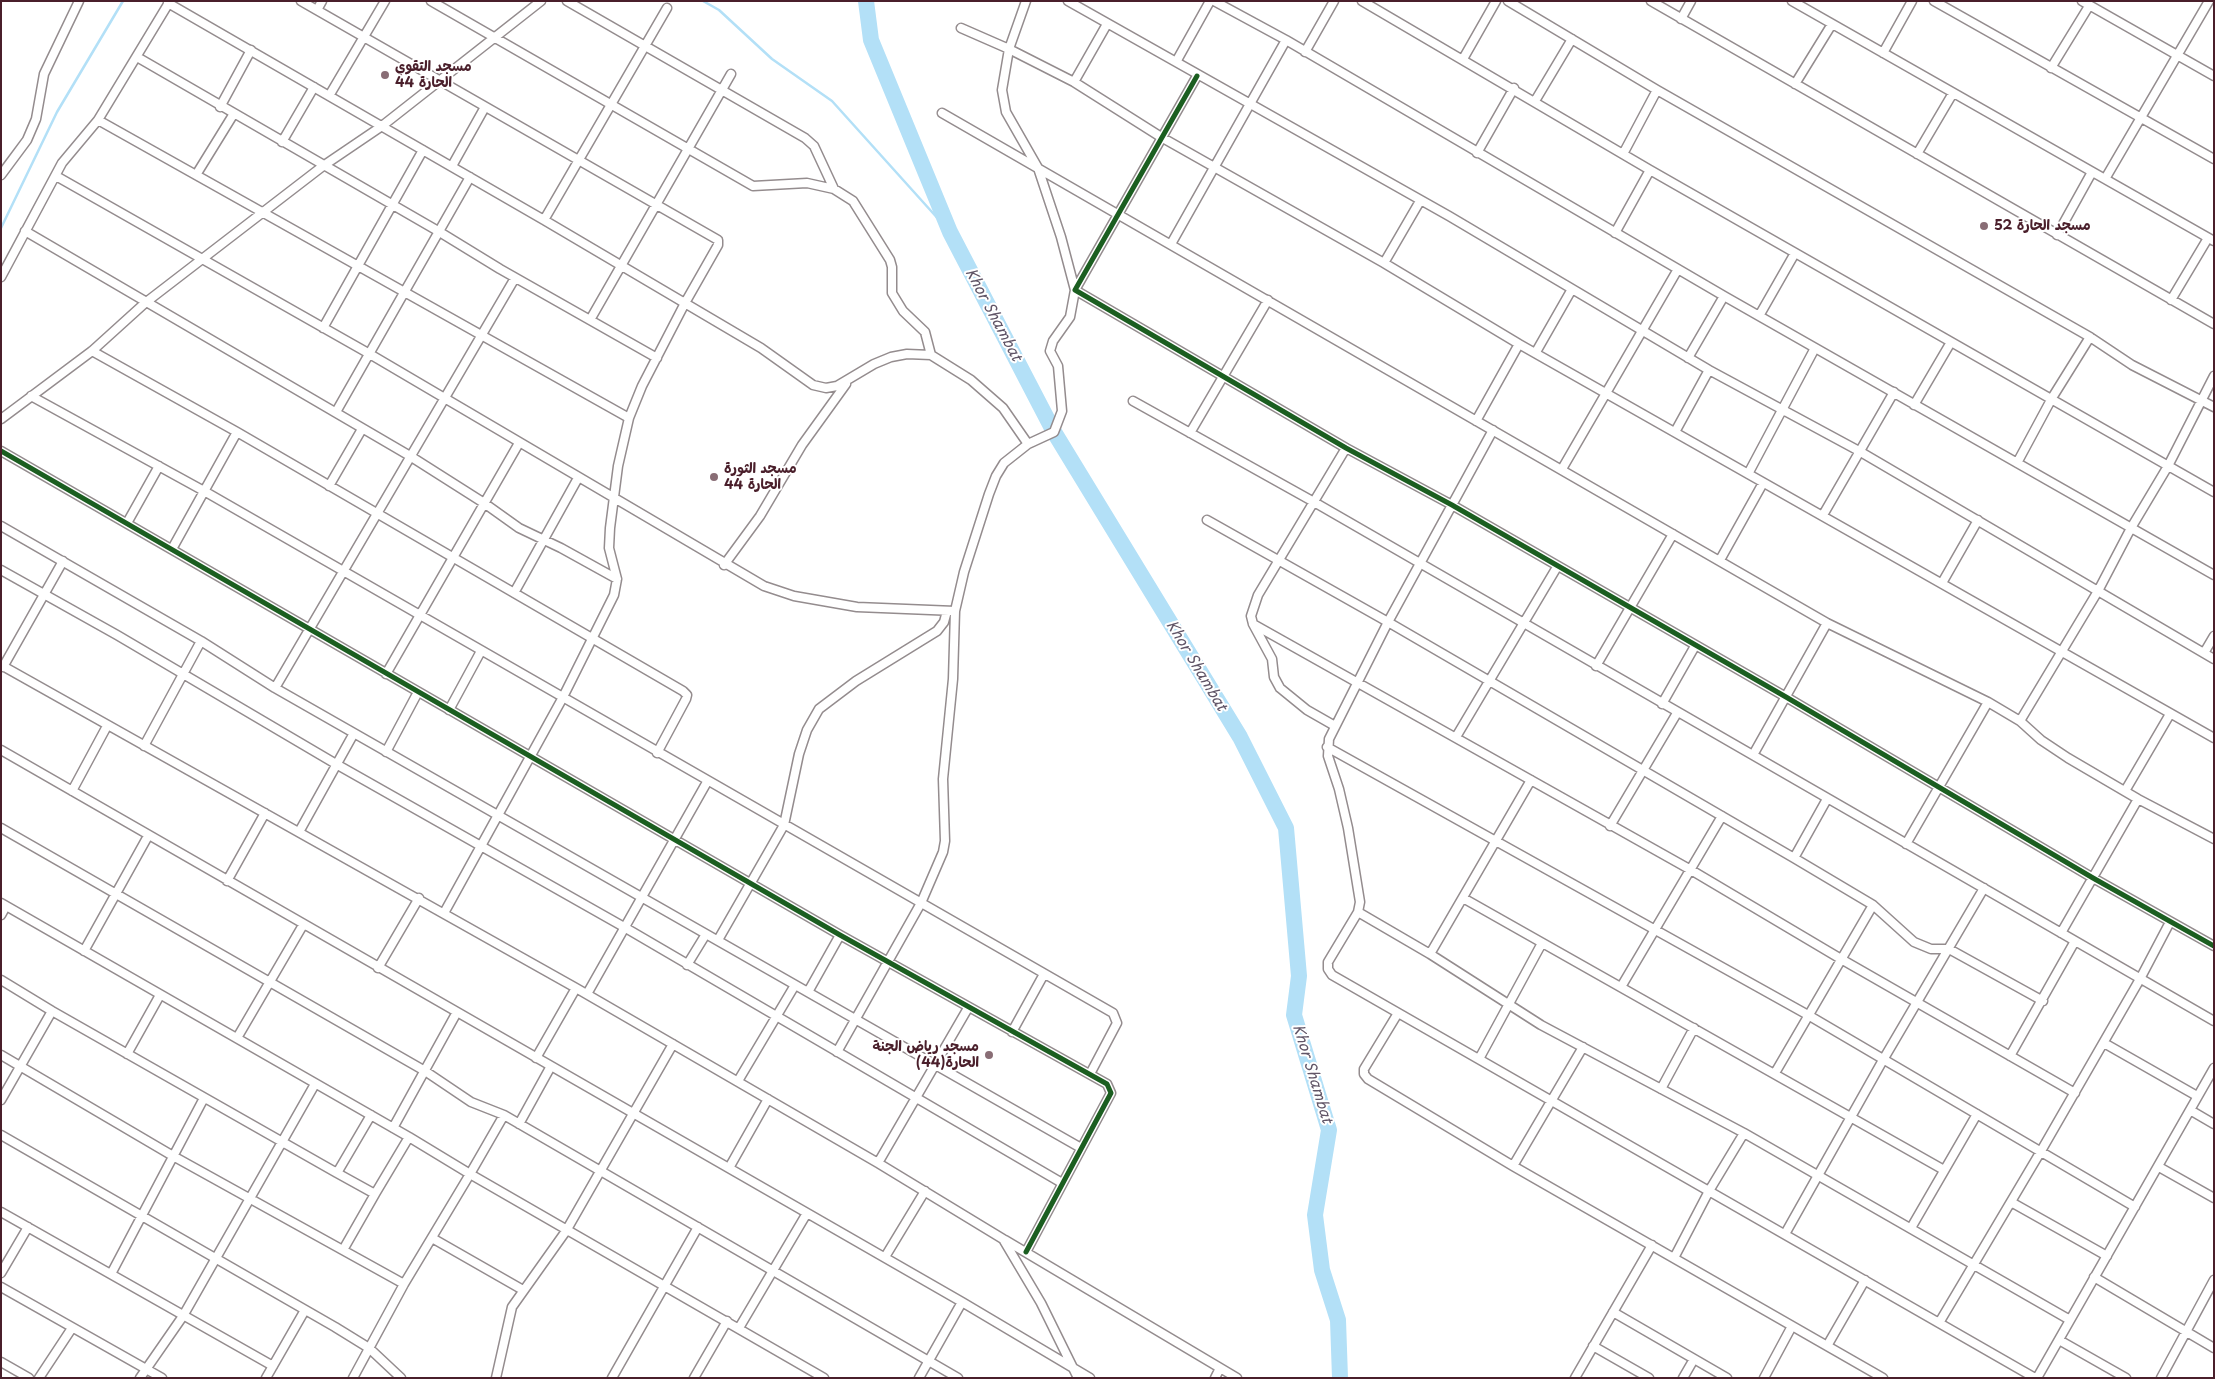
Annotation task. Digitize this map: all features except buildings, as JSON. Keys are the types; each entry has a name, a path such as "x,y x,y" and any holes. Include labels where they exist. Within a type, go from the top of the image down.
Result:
{"street":[{"path":"1,175 27,140 36,119 44,74 79,1"},
{"path":"301,1 718,240 718,245 685,303 629,418 618,466 609,548 617,579 614,595 562,699 444,913"},
{"path":"317,10 322,1"},
{"path":"329,96 385,1"},
{"path":"431,1 753,186 807,183 834,189 853,201 884,248 892,267 892,293 903,310 925,332 931,355"},
{"path":"1,419 92,350 145,303 323,166 382,126 541,1"},
{"path":"566,1 805,138 814,146 834,189"},
{"path":"1026,1 1009,49 1002,90 1006,112 1038,168 1062,237 1075,290 1224,375 1346,448 1452,505 1695,646 1786,696 2093,878 2214,946"},
{"path":"1068,1 1420,201 1709,370 1859,451 2214,658"},
{"path":"1176,62 1210,1"},
{"path":"1214,1 1286,40 1724,296 2214,575"},
{"path":"1305,52 1334,1"},
{"path":"1362,1 1514,88 1650,170 2214,492"},
{"path":"1463,59 1496,1"},
{"path":"1508,1 1657,90 2090,337 2132,365 2214,407"},
{"path":"1651,1 2214,324"},
{"path":"1681,19 1691,1"},
{"path":"1792,1 2211,239 2171,300"},
{"path":"1883,53 1912,1"},
{"path":"1934,1 2214,159"},
{"path":"2082,1 2214,76"},
{"path":"2104,179 2209,1"},
{"path":"1,277 71,151 98,120 169,2 470,176 761,348 813,385 826,388 847,382 874,364 891,357 907,354 931,355 971,380 1003,408 1028,444"},
{"path":"2051,68 2089,6"},
{"path":"544,220 668,8"},
{"path":"1074,82 1107,24"},
{"path":"1795,84 1832,24"},
{"path":"961,28 1009,49 1074,82 1161,137 1384,263 1518,344 1536,352 2214,738"},
{"path":"1536,101 1572,39"},
{"path":"1170,244 1286,40"},
{"path":"220,107 251,50"},
{"path":"137,57 233,115 657,358"},
{"path":"590,320 731,74"},
{"path":"718,940 784,825 806,730 819,709 856,680 938,632 951,611 978,525 996,476 1009,458 1028,444 1054,432 1062,410 1058,366 1050,351 1053,341 1070,317 1075,290 1197,76"},
{"path":"282,142 314,86"},
{"path":"1477,153 1514,88"},
{"path":"1623,154 1657,90"},
{"path":"1917,154 1953,93"},
{"path":"452,166 485,107"},
{"path":"942,113 1827,622 1988,702 2020,721 2041,740 2138,799 2214,838"},
{"path":"196,175 233,115"},
{"path":"98,120 262,214 629,418"},
{"path":"323,328 423,150"},
{"path":"1615,233 1650,170"},
{"path":"2057,235 2092,172"},
{"path":"56,176 368,353 764,586 823,602 857,607 951,611"},
{"path":"336,412 470,176"},
{"path":"1384,263 1420,201"},
{"path":"25,231 145,303 410,456 484,503 519,528 544,539 617,579"},
{"path":"1759,316 1795,253"},
{"path":"1562,470 1641,330 1678,269"},
{"path":"275,688 308,628 515,278"},
{"path":"1536,352 1572,289"},
{"path":"1688,358 1724,296"},
{"path":"1190,433 1268,300"},
{"path":"2017,463 2052,398 2090,337"},
{"path":"1914,405 1951,342"},
{"path":"1476,421 1518,344"},
{"path":"1748,474 1815,348"},
{"path":"92,350 593,637 683,691 687,695 657,753"},
{"path":"1675,432 1709,370"},
{"path":"2020,721 2098,591 2131,528 2168,466 2214,376"},
{"path":"724,564 760,516 802,445 847,382"},
{"path":"1823,515 1894,392"},
{"path":"31,396 204,491 562,699 1113,1013 1117,1023 1090,1074"},
{"path":"1134,401 1314,502 2214,1021"},
{"path":"329,486 362,429"},
{"path":"1493,430 1357,681 1334,726 1327,747 1348,828 1360,893 1358,912 1328,962 1328,969 1332,974 2036,1378 2159,1167 2214,1068"},
{"path":"172,549 237,432"},
{"path":"386,674 451,557 519,443"},
{"path":"1334,726 1301,706 1280,688 1274,677 1272,659 1253,624 1252,610 1258,595 1346,448"},
{"path":"1,451 674,840 968,1008 1107,1084 1111,1090 1026,1252"},
{"path":"127,523 159,466"},
{"path":"514,593 578,478"},
{"path":"1720,560 1763,482"},
{"path":"1207,520 1388,622 1873,905 1914,942 1931,949 1949,949 2043,1001"},
{"path":"1942,584 1978,520"},
{"path":"1,526 201,641 275,688 386,752 642,896 935,1066 1081,1148"},
{"path":"1596,666 1673,534"},
{"path":"63,561 2,666 419,898 587,994 878,1163 1237,1378"},
{"path":"1456,737 1490,683 1557,567"},
{"path":"1,570 182,673 336,764 624,927 1062,1183"},
{"path":"837,1052 921,903 943,852 945,841 943,779 953,679 951,611"},
{"path":"1753,755 1827,622"},
{"path":"1253,624 1691,870 1840,959 2075,1093"},
{"path":"2204,653 2214,636"},
{"path":"144,746 201,641"},
{"path":"1662,704 1695,646"},
{"path":"449,710 481,651"},
{"path":"386,752 418,692"},
{"path":"1906,844 1988,702"},
{"path":"1610,826 1644,772 1677,713"},
{"path":"2125,791 2170,714"},
{"path":"72,791 107,726"},
{"path":"299,832 354,733"},
{"path":"1327,747 1808,1016 2135,1207"},
{"path":"1,750 303,925 885,1257 1090,1378"},
{"path":"1430,954 1531,780"},
{"path":"587,994 707,782"},
{"path":"1794,858 1827,799"},
{"path":"2061,933 2138,799"},
{"path":"227,881 265,813"},
{"path":"1621,987 1722,816"},
{"path":"1,828 425,1070 471,1102 504,1115 958,1378"},
{"path":"84,951 148,836"},
{"path":"1785,1234 1916,1002 1984,888"},
{"path":"378,968 419,898"},
{"path":"1463,898 1944,1170"},
{"path":"1,915 4,904 409,1137 566,1231 727,1321 814,1375 824,1378"},
{"path":"1774,1073 1873,905"},
{"path":"1358,912 1430,954 1541,1025 1744,1133 2070,1320"},
{"path":"1940,1323 2104,1043 2170,922"},
{"path":"237,1038 303,925"},
{"path":"687,965 706,934"},
{"path":"808,992 840,935"},
{"path":"2010,1056 2043,1001 2075,941"},
{"path":"1479,1059 1542,943"},
{"path":"1012,1032 1044,974"},
{"path":"1,980 127,1054 375,1194"},
{"path":"738,1082 795,985"},
{"path":"536,1058 576,988"},
{"path":"127,1054 160,995"},
{"path":"878,1163 968,1008"},
{"path":"1,1100 52,1011"},
{"path":"393,1128 457,1012"},
{"path":"1398,1013 1364,1069 1364,1074 1513,1166 1883,1378"},
{"path":"1661,1089 1694,1028"},
{"path":"2104,1043 2197,1096"},
{"path":"496,1378 512,1307 566,1231 602,1172 673,1044"},
{"path":"1513,1166 1583,1047"},
{"path":"1,1054 250,1200 404,1284"},
{"path":"519,1124 551,1066"},
{"path":"140,1378 183,1316 315,1084"},
{"path":"111,1274 204,1098"},
{"path":"729,1168 768,1099"},
{"path":"2190,1110 2214,1124"},
{"path":"1911,1228 1977,1114"},
{"path":"337,1172 371,1115"},
{"path":"353,1378 404,1284 504,1115"},
{"path":"1674,1258 1709,1191 1744,1133"},
{"path":"1,1135 143,1215 369,1348 401,1378"},
{"path":"343,1250 409,1137"},
{"path":"2159,1167 2214,1198"},
{"path":"885,1257 925,1191"},
{"path":"2011,1202 2107,1256"},
{"path":"1,1212 273,1366"},
{"path":"739,1328 807,1213"},
{"path":"1,1272 28,1227"},
{"path":"612,1378 698,1227"},
{"path":"432,1238 523,1290"},
{"path":"1003,1239 1041,1303 1078,1378"},
{"path":"1575,1378 1652,1245"},
{"path":"2094,1277 2214,1348"},
{"path":"1827,1346 1865,1280"},
{"path":"2161,1378 2214,1280"},
{"path":"1,1287 162,1378"},
{"path":"918,1378 962,1302"},
{"path":"266,1378 305,1310"},
{"path":"1613,1312 1727,1378"},
{"path":"694,1378 727,1321"},
{"path":"1764,1378 1792,1326"},
{"path":"39,1378 72,1328"},
{"path":"2059,1340 2126,1378"},
{"path":"1593,1346 1649,1378"},
{"path":"1683,1378 1694,1359"},
{"path":"1,1362 29,1378"},
{"path":"1215,1378 1220,1368"}],"waterway":[{"path":"1,228 57,112 123,1"},
{"path":"703,1 719,10 772,59 832,101 950,232"},
{"name":"Khor Shambat","path":"866,1 871,40 950,232 1054,432 1240,737 1286,828 1299,976 1294,1015 1329,1130 1315,1215 1322,1270 1338,1320 1340,1378"}],"cycle path":[{"path":"1197,76 1075,290 1346,448 1452,505 1786,697 2093,878 2214,946"},
{"path":"1,451 840,935 1107,1084 1111,1093 1026,1252"}],"place":[{"name":"مسجد التقوي الحارة 44","path":"385,75"},
{"name":"مسجد الحارة 52","path":"1984,226"},
{"name":"مسجد الثورة الحارة 44","path":"714,477"},
{"name":"مسجد رياض الجنة الحارة(44)","path":"989,1055"}]}
